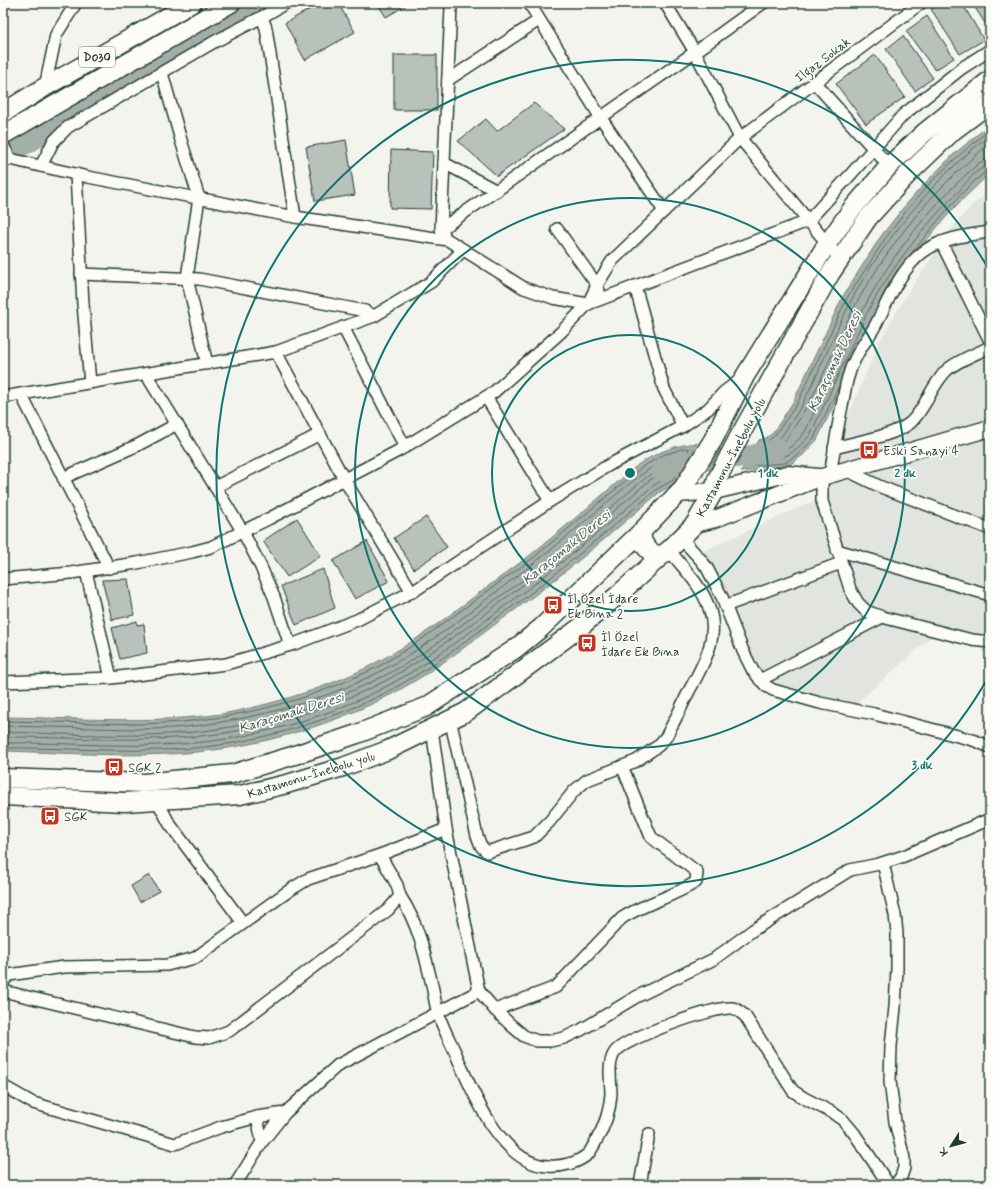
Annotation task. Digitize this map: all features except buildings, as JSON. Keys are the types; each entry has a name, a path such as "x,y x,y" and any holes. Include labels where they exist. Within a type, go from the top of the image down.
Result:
{"main road":[{"name":"D030","path":"3,113 45,87 192,3"},
{"path":"3,135 231,3"},
{"path":"3,778 144,784 232,774 295,755 426,707 515,650 541,628 641,532 684,487 713,440 745,376 826,244 852,209 889,166 924,133 990,80"},
{"name":"Kastamonu-İnebolu yolu","path":"3,796 124,802 240,795 287,784 343,767 375,755 432,729 472,707 578,629 618,595 695,524 739,437 830,274 868,218 908,174 954,130 990,103"},
{"path":"695,524 715,518 826,476 990,428"},
{"path":"684,487 715,485 787,474 826,476"},
{"path":"641,532 642,540 647,549 653,554 670,548"},
{"path":"598,573 618,595"}],"street":[{"path":"45,87 56,35 76,3"},
{"path":"41,166 53,142 68,127 214,42 286,3"},
{"path":"529,3 600,118 664,211"},
{"path":"665,3 695,52 740,138 826,244 840,259"},
{"path":"441,229 763,3"},
{"name":"Ilgaz Sokak","path":"588,304 597,285 612,261 740,138 921,3"},
{"path":"453,4 441,229 448,240 524,288 553,298 588,304"},
{"path":"262,17 266,28 296,217"},
{"path":"448,80 539,20"},
{"path":"3,579 108,568 211,547 243,532 405,447 494,392 535,356 588,304 808,221 903,115 962,68 990,50"},
{"path":"162,73 199,198 187,278 207,364"},
{"path":"814,82 889,166"},
{"path":"3,145 7,161 41,166 296,217 448,240"},
{"path":"444,163 497,191"},
{"path":"76,174 83,304 90,383"},
{"path":"557,229 597,285 602,299"},
{"path":"990,232 966,235 941,242 924,251 908,268 890,296 877,324 855,359 846,380 834,448 826,476 822,501 850,589 858,603 866,611 882,617 972,640 990,642"},
{"path":"941,242 990,341"},
{"path":"3,397 276,352 374,316 431,282 463,250"},
{"path":"81,274 200,279 365,311 374,316"},
{"path":"635,286 664,389 683,426"},
{"path":"343,327 405,447"},
{"path":"834,448 884,434 909,424 917,416 946,370 990,347"},
{"path":"276,352 344,479 412,592"},
{"path":"146,374 243,532 274,597 290,645"},
{"path":"3,682 111,678 226,664 290,645 357,620 412,592 550,501 609,465 683,426 708,409 724,392 745,376"},
{"path":"21,394 108,568"},
{"path":"486,397 550,501"},
{"path":"63,478 138,444 177,424"},
{"path":"216,487 320,434"},
{"path":"846,470 881,487 990,529"},
{"path":"670,548 698,555 707,568 753,671 766,686 780,692 820,703 874,714 973,740 990,747"},
{"path":"450,720 477,836 481,846 487,852 534,837 550,821 574,791 587,780 636,761 658,746 666,737 706,658 713,635 713,622 709,607 703,594 670,548"},
{"path":"837,550 990,595"},
{"path":"725,606 841,563"},
{"path":"86,571 111,678"},
{"path":"760,680 882,617"},
{"path":"432,729 446,829 479,991 495,1010 512,1026 524,1036 537,1041 550,1041 564,1038 581,1030 636,997 714,959 753,930 850,870 883,863 904,856 990,819"},
{"path":"495,1010 556,986 622,918 634,910 683,890 696,882 697,872 652,837 622,766"},
{"path":"157,800 169,823 243,923"},
{"path":"3,982 9,975 64,967 166,965 195,958 290,890 308,879 380,855 446,829"},
{"path":"380,855 397,885 400,896 422,940 438,1013 474,1097 492,1126 509,1148 520,1156 534,1164 548,1166 574,1163 589,1153 607,1120 611,1096 612,1058 616,1051 621,1046 655,1029 724,1008 733,1008 739,1010 745,1016 793,1091 843,1120 854,1133 889,1185"},
{"path":"883,863 895,915 897,932 896,984 890,1081 895,1122 904,1158 902,1172 895,1185"},
{"path":"3,991 195,1037 209,1038 229,1031 388,910 400,896"},
{"path":"235,1185 262,1142 285,1113 338,1065 479,991"},
{"path":"3,1086 33,1103 175,1144 221,1127 257,1117 285,1113"},
{"path":"257,1117 262,1142"},
{"path":"640,1185 650,1134"}],"shaded area":[{"path":"990,190 990,637 941,628 847,712 768,686 701,552 813,501 878,344 907,294 950,231 971,206"}],"water":[{"path":"990,124 990,173 955,207 933,232 913,259 877,314 817,440 803,455 787,467 741,472 759,440 766,438 773,433 793,402 843,296 881,236 927,181 953,155"},
{"path":"697,443 676,483 660,492 552,582 456,653 418,679 392,694 353,712 291,734 249,744 200,752 116,755 3,751 3,717 139,720 221,714 260,706 301,694 360,671 415,640 439,623 529,556 639,464 667,450 681,445"}],"waterway":[{"path":"3,154 28,143 120,80 261,3"},
{"name":"Karaçomak Deresi","path":"661,471 679,463 750,456 777,449"}],"place":[{"name":"Eski Sanayi 4","path":"869,450"},
{"name":"İl Özel İdare Ek Bina 2","path":"553,605"},
{"name":"İl Özel İdare Ek Bina","path":"587,643"},
{"name":"SGK 2","path":"114,767"},
{"name":"SGK","path":"50,816"}]}
